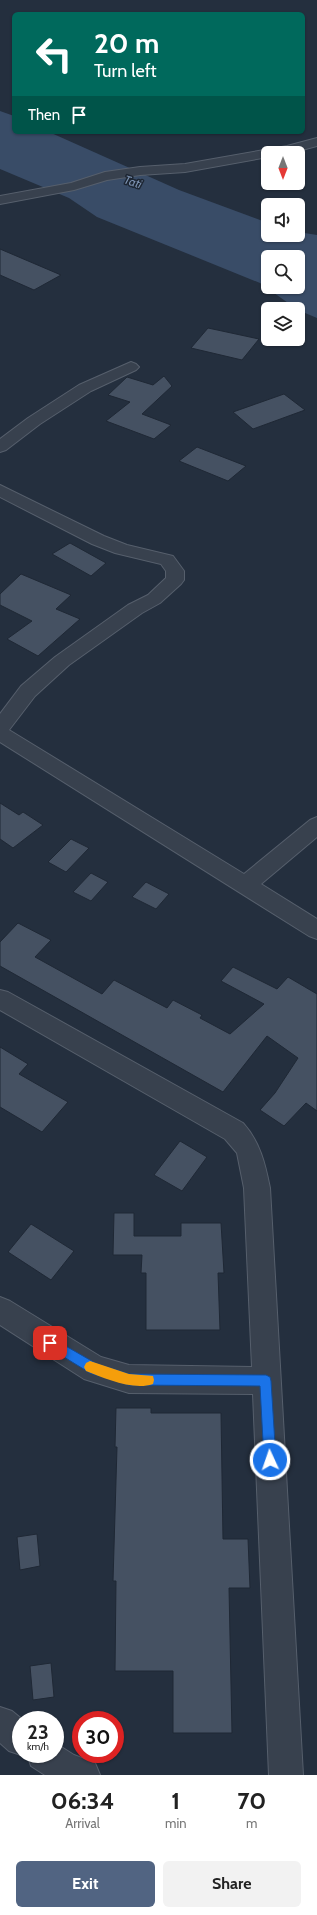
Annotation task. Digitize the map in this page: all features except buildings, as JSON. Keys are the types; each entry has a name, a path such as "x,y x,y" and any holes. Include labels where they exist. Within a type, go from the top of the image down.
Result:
{"street":[{"path":"302,146 317,142"},
{"path":"0,200 74,186 105,176 140,171 185,168 261,154"},
{"path":"0,447 34,421 85,388 131,367"},
{"path":"0,490 98,540 121,549 168,560 175,571 175,580 154,599 135,609 62,661 28,691 0,728"},
{"path":"0,733 317,930"},
{"path":"245,885 317,825"},
{"path":"0,999 234,1131 245,1142 251,1156 257,1188 286,1775"},
{"path":"0,1310 94,1369 129,1379 266,1381"},
{"path":"0,1723 12,1732"},
{"path":"55,1763 65,1770 83,1775"}],"water":[{"name":"Tati","path":"0,111 12,115 12,134 53,134 179,190 261,220 261,242 305,242 305,233 317,235 317,318 305,313 305,302 287,302 275,294 305,294 305,250 261,250 261,284 97,217 69,198 0,169"}],"slow traffic":[{"path":"90,1367 129,1379 149,1380"}],"route":[{"path":"50,1343 94,1369 129,1379 266,1381 270,1460"}]}
